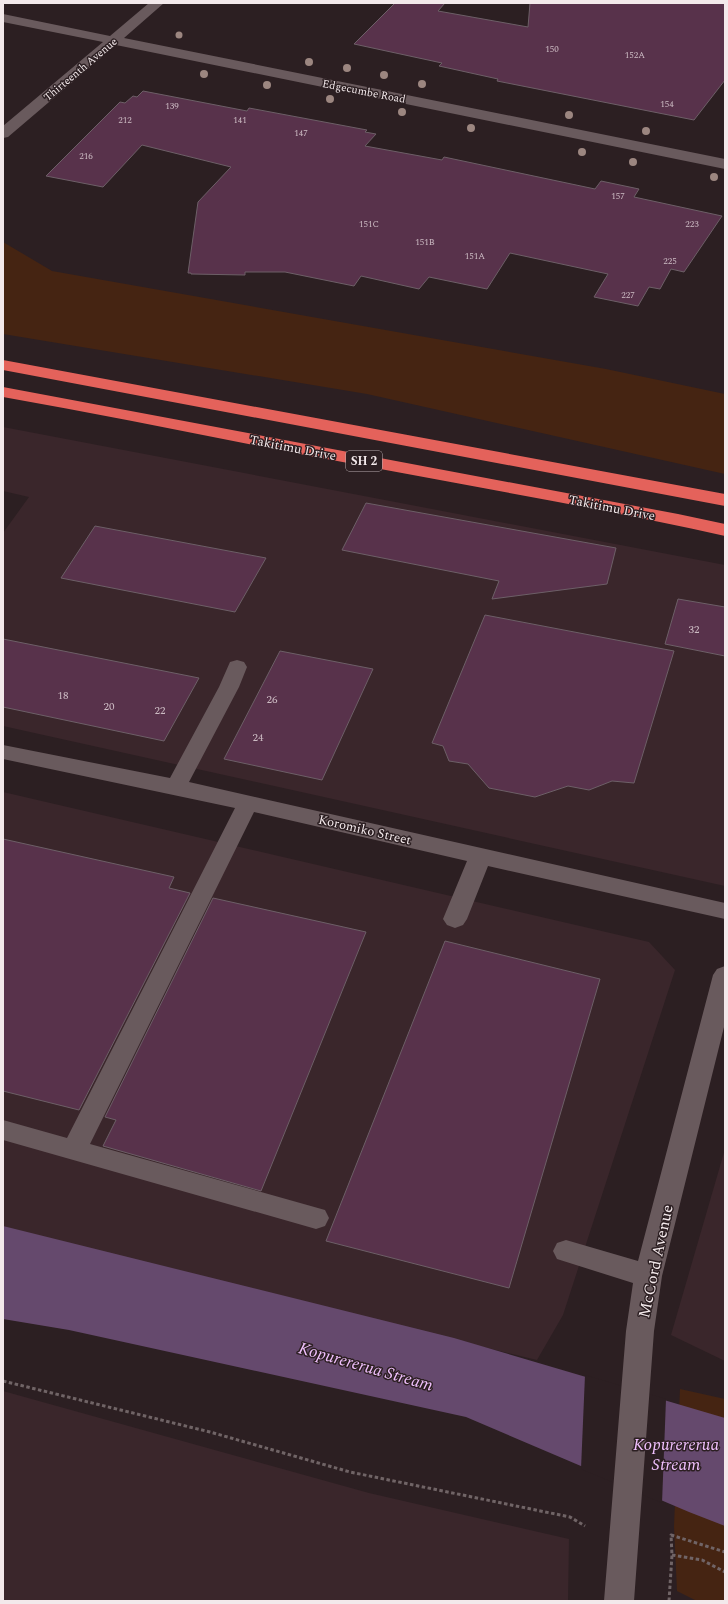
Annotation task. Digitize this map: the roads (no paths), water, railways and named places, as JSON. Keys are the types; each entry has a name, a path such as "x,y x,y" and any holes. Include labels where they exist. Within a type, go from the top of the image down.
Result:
{"highway":[{"name":"Takitimu Drive","path":"3,365 725,500"},
{"name":"Takitimu Drive","path":"3,392 65,402 346,457 556,495 725,530"},
{"path":"3,396 65,402"}],"street":[{"name":"Thirteenth Avenue","path":"3,134 157,3"},
{"name":"Edgecumbe Road","path":"3,18 725,164"},
{"path":"176,787 229,687 237,667"},
{"name":"Koromiko Street","path":"3,752 176,787 481,855 725,912"},
{"path":"74,1150 248,803"},
{"path":"455,919 481,855"},
{"name":"McCord Avenue","path":"619,1601 640,1332 648,1276 725,975"},
{"path":"3,1130 316,1218"},
{"path":"566,1251 648,1276"}],"water":[{"name":"Kopurererua Stream","path":"3,1226 454,1338 725,1418 725,1526 466,1417 69,1330 3,1319"}]}
